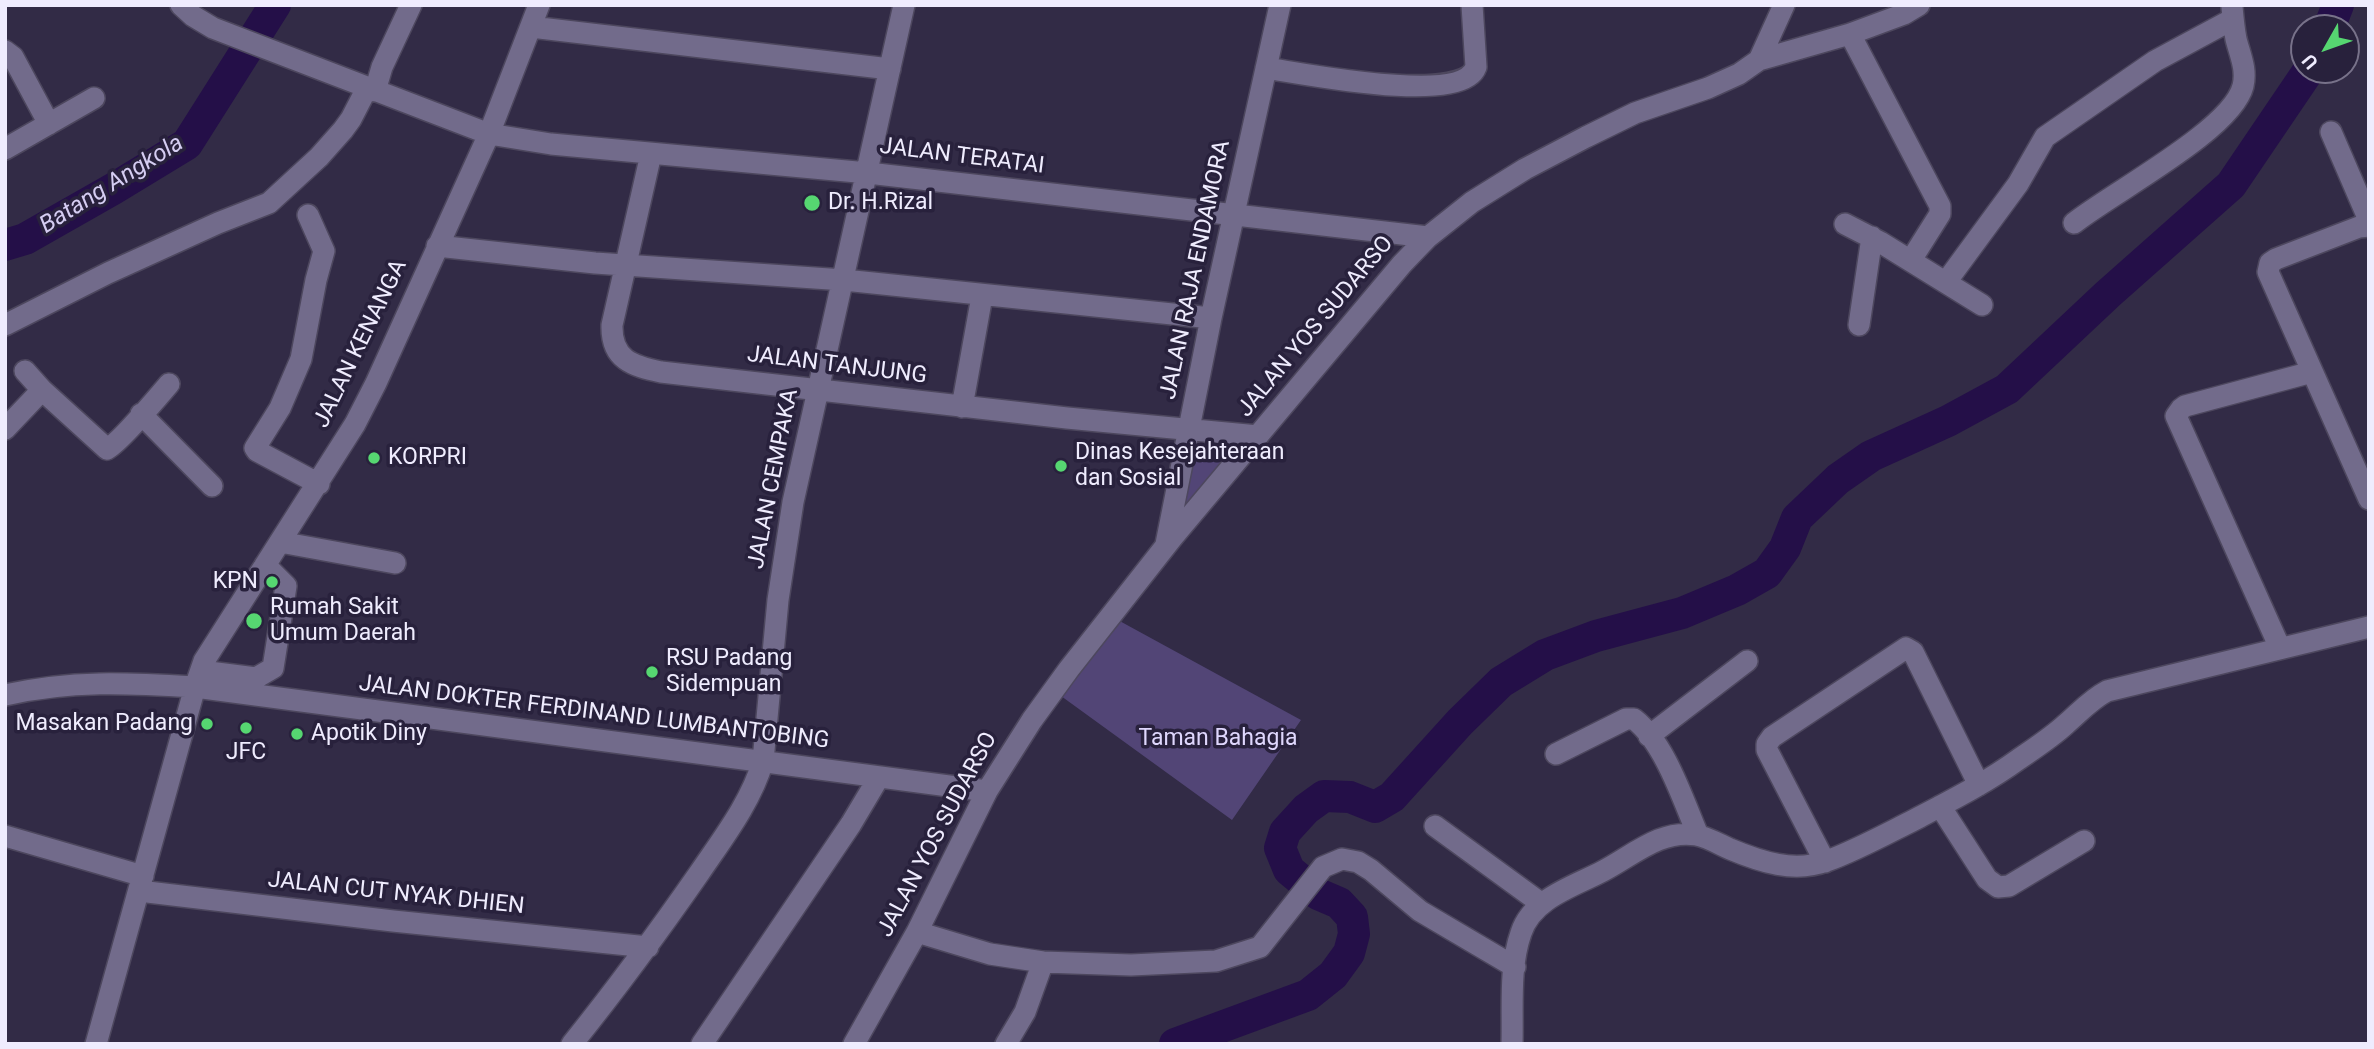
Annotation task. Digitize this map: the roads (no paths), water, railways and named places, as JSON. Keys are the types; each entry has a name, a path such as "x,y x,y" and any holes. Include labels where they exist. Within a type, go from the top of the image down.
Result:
{"street":[{"name":"JALAN TERATAI","path":"181,5 213,28 489,134 551,144 868,173 1428,237"},
{"path":"5,326 108,273 269,203 319,157 351,119 371,89 411,5"},
{"name":"JALAN KENANGA","path":"96,1044 198,679 220,634 319,484 376,383 489,134 539,5"},
{"name":"JALAN CEMPAKA","path":"572,1044 648,947 715,850 752,791 763,761 783,561 801,463 904,5"},
{"name":"JALAN RAJA ENDAMORA","path":"1165,547 1211,318 1280,5"},
{"path":"1266,68 1409,87 1463,81 1472,75 1476,67 1472,5"},
{"path":"1759,61 1784,5"},
{"name":"JALAN YOS SUDARSO","path":"854,1044 917,932 987,791 1032,720 1165,547 1402,264 1428,237 1472,202 1525,169 1635,113 1708,88 1739,74 1759,61 1850,34 1904,14 1919,5"},
{"path":"1946,282 2018,184 2045,137 2232,12 2244,71 2243,87 2227,113 2209,131 2074,223"},
{"path":"531,27 890,69"},
{"path":"1850,34 1940,206 1940,214 1911,260"},
{"path":"5,51 13,57 49,124"},
{"path":"5,149 94,98"},
{"path":"2331,132 2369,220"},
{"name":"JALAN TANJUNG","path":"651,154 612,325 612,337 620,355 637,367 962,407 1258,436"},
{"path":"308,215 324,251 301,359 280,408 255,448 319,484"},
{"path":"1845,224 1911,260 1982,305"},
{"path":"2369,226 2359,227 2276,259 2269,266 2268,272 2369,499"},
{"path":"1860,325 1872,237"},
{"path":"437,246 582,262 844,279 982,296 1211,318"},
{"path":"962,407 982,296"},
{"path":"25,371 107,449 122,437 169,384"},
{"path":"2280,648 2176,416 2185,406 2312,372"},
{"path":"5,429 42,390"},
{"path":"141,414 212,486"},
{"path":"280,542 395,563"},
{"path":"5,695 62,685 256,678 273,668 286,586 265,565"},
{"path":"1512,1044 1515,967 1520,933 1532,913 1554,895 1649,844 1678,835 1698,835 1759,861 1798,867 1825,862 1882,836 1979,785 2067,724 2092,698 2107,691 2369,627"},
{"path":"1825,862 1767,750 1767,744 1772,737 1906,648 1913,652 1979,785"},
{"path":"1649,736 1747,661"},
{"name":"JALAN DOKTER FERDINAND LUMBANTOBING","path":"198,679 987,791"},
{"path":"1556,754 1630,717 1639,723 1669,767 1698,835"},
{"path":"702,1044 851,824 879,776"},
{"path":"1940,806 1987,879 1998,887 2009,886 2084,841"},
{"path":"1435,826 1542,904"},
{"name":"JALAN CUT NYAK DHIEN","path":"5,836 141,883 393,921 648,947"},
{"path":"917,932 990,954 1044,962 1131,965 1216,961 1260,947 1321,870 1336,860 1351,860 1358,862 1420,911 1515,967"},
{"path":"1006,1044 1025,1012 1044,962"}],"waterway":[{"name":"Batang Angkola","path":"5,245 25,239 187,144 275,5"},
{"path":"2334,14 2338,5"},
{"path":"1175,1044 1308,995 1333,975 1349,953 1354,934 1352,917 1339,903 1318,894 1289,870 1280,848 1285,832 1306,809 1324,796 1350,797 1375,807 1392,797 1460,722 1501,682 1545,655 1596,636 1682,613 1737,590 1767,573 1785,548 1797,518 1838,479 1871,456 1948,421 2007,389 2108,294 2231,185 2300,84"}],"place":[{"name":"Dr. H.Rizal","path":"812,203"},
{"name":"KORPRI","path":"374,458"},
{"name":"Dinas Kesejahteraan dan Sosial","path":"1061,466"},
{"name":"KPN","path":"272,582"},
{"name":"Rumah Sakit Umum Daerah","path":"254,621"},
{"name":"RSU Padang Sidempuan","path":"652,672"},
{"name":"Masakan Padang","path":"207,724"},
{"name":"JFC","path":"246,728"},
{"name":"Apotik Diny","path":"297,734"}],"park label":[{"name":"Taman Bahagia","path":"1218,739"}]}
